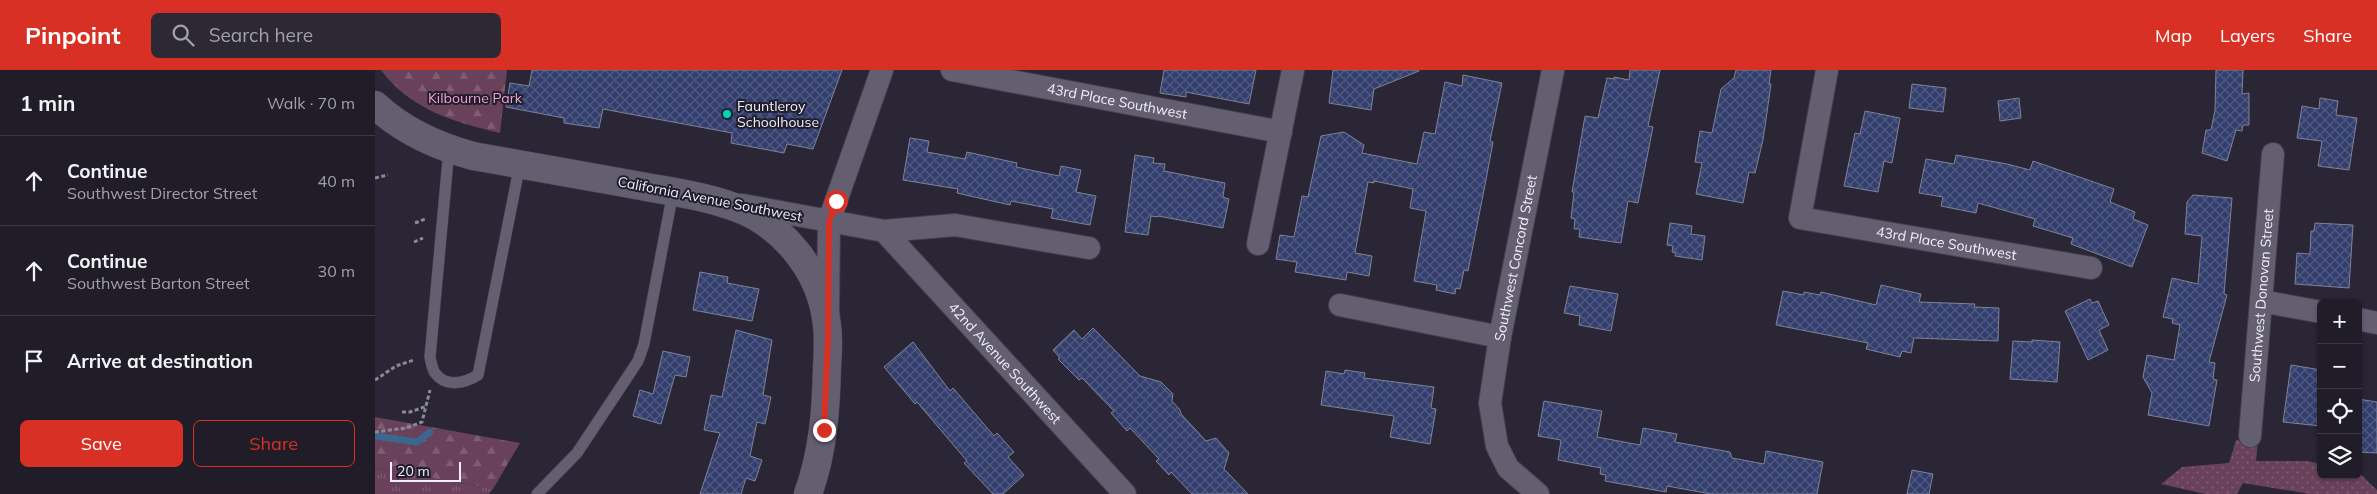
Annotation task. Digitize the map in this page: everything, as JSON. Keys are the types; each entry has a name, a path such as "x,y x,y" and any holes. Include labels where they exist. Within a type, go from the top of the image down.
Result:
{"street":[{"path":"808,494 821,453 824,430 828,337 829,222 882,70"},
{"name":"43rd Place Southwest","path":"953,70 1281,132"},
{"path":"1257,244 1293,70"},
{"name":"Southwest Concord Street","path":"1538,494 1508,468 1497,446 1490,403 1500,337 1553,70"},
{"name":"43rd Place Southwest","path":"1827,70 1800,218 2091,268"},
{"name":"California Avenue Southwest","path":"375,105 405,128 449,150 884,231 955,225 1089,248"},
{"name":"Southwest Donovan Street","path":"2251,436 2273,154"},
{"path":"700,197 740,209 758,218 790,244 803,260 818,291 826,317 828,337"},
{"name":"42nd Avenue Southwest","path":"884,231 1125,494"},
{"path":"2261,301 2317,311"},
{"path":"1340,305 1500,337"},
{"path":"2362,320 2377,323"}],"lane":[{"path":"449,150 430,357 435,373 449,383 466,383 478,375 519,164"},
{"path":"537,494 577,453 638,361 673,192"}],"path":[{"path":"375,178 388,175"},
{"path":"375,380 397,366 409,361 430,357"},
{"path":"375,432 415,426 422,422 435,373"},
{"path":"402,412 409,412 427,406"}],"green space":[{"name":"Kilbourne Park","path":"381,70 507,70 500,133 450,119 420,105 393,84"},
{"path":"375,417 520,443 493,489 375,468"},
{"path":"2236,440 2258,441 2256,461 2307,461 2317,463 2317,479 2362,479 2362,476 2377,490 2377,494 2310,494 2243,483 2237,494 2205,494 2161,484 2182,467 2229,463"},
{"path":"375,468 493,489 489,494 375,494"}],"building":[{"name":"Fauntleroy Schoolhouse","path":"532,70 842,70 813,149 787,144 784,153 731,143 732,133 603,109 599,128 564,123 564,118 506,107 510,83 529,86"},
{"path":"1164,70 1256,70 1249,104 1186,92 1186,97 1160,93"},
{"path":"1333,70 1419,71 1374,89 1371,110 1329,103"},
{"path":"1630,70 1660,70 1648,126 1653,127 1638,203 1628,201 1621,243 1579,237 1580,229 1574,229 1575,219 1571,218 1574,192 1572,192 1585,116 1598,118 1607,78 1614,79 1614,77 1629,80"},
{"path":"1736,70 1771,70 1769,84 1771,84 1763,140 1755,173 1749,172 1743,203 1696,194 1702,163 1695,162 1700,131 1712,133 1721,89 1734,78"},
{"path":"2216,70 2243,70 2242,94 2249,93 2249,125 2243,125 2242,131 2236,130 2227,161 2202,153 2206,130 2211,130 2215,110"},
{"path":"1463,75 1502,83 1490,141 1493,142 1468,271 1464,270 1460,289 1456,288 1455,294 1436,290 1437,285 1414,281 1426,211 1410,208 1413,189 1374,181 1374,183 1368,182 1355,253 1372,256 1369,276 1347,272 1346,280 1295,272 1297,262 1276,259 1280,235 1294,237 1302,196 1308,197 1321,136 1344,132 1364,145 1362,153 1417,164 1424,132 1435,134 1445,82 1462,86"},
{"path":"1912,84 1946,88 1943,112 1909,108"},
{"path":"2019,98 2021,118 2000,121 1998,101"},
{"path":"2320,98 2338,101 2336,115 2357,118 2349,170 2318,166 2322,141 2297,138 2302,106 2319,109"},
{"path":"1865,111 1900,118 1892,163 1884,161 1878,192 1844,186 1855,133 1860,134"},
{"path":"910,138 929,141 927,152 965,159 967,152 1017,163 1016,167 1059,176 1061,166 1081,170 1076,192 1096,196 1090,225 1051,218 1053,209 1011,201 1010,205 957,193 958,189 903,180"},
{"path":"1135,155 1154,158 1153,163 1165,164 1164,171 1225,183 1223,197 1229,199 1223,228 1151,216 1148,235 1125,232"},
{"path":"1956,155 2030,170 2033,161 2114,189 2110,202 2135,212 2133,219 2148,225 2132,267 2071,244 2073,238 2033,226 2035,219 1978,203 1976,213 1941,206 1943,197 1919,193 1926,159 1954,164"},
{"path":"2193,195 2232,198 2224,294 2227,295 2209,362 2215,363 2213,379 2217,380 2209,426 2148,415 2152,393 2143,377 2147,355 2174,360 2180,325 2172,323 2173,319 2163,317 2172,278 2198,284 2202,236 2185,234 2187,202"},
{"path":"1670,223 1692,226 1691,234 1705,236 1702,260 1675,256 1676,253 1672,252 1673,246 1667,245"},
{"path":"2315,223 2353,225 2349,288 2295,284 2297,253 2310,254 2311,231 2314,231"},
{"path":"700,272 728,277 727,283 759,289 752,321 693,310"},
{"path":"1881,285 1921,294 1919,302 1975,304 1974,307 1999,308 1998,341 1914,338 1911,353 1902,351 1900,357 1866,349 1868,343 1776,325 1783,291 1804,295 1804,292 1820,295 1821,292 1876,305"},
{"path":"1570,286 1618,294 1611,331 1579,325 1580,316 1564,313"},
{"path":"2090,299 2092,303 2098,301 2109,325 2099,330 2108,350 2088,360 2065,311"},
{"path":"1093,328 1140,376 1161,382 1173,394 1172,401 1181,414 1206,441 1216,438 1229,453 1224,469 1248,494 1192,494 1171,472 1169,475 1156,461 1159,459 1130,428 1127,431 1111,413 1114,411 1082,378 1079,380 1058,359 1060,358 1053,350 1074,330 1082,339"},
{"path":"736,330 772,340 763,395 771,397 765,424 757,422 750,456 762,460 755,481 746,478 741,494 700,494 720,433 704,430 711,395 722,397"},
{"path":"2032,340 2060,342 2057,382 2010,379 2013,341 2032,342"},
{"path":"913,342 950,391 953,388 994,436 997,433 1014,452 1008,457 1024,475 1003,494 993,494 964,463 967,461 917,402 915,404 884,367"},
{"path":"663,351 690,357 686,377 675,375 661,424 633,416 640,390 653,394"},
{"path":"2291,365 2317,369 2317,426 2283,422"},
{"path":"1345,370 1365,373 1364,378 1434,387 1431,408 1436,409 1430,444 1390,437 1394,416 1321,405 1326,371 1344,374"},
{"path":"2362,400 2377,402 2377,453 2362,452"},
{"path":"1544,401 1602,411 1597,437 1640,445 1643,428 1677,434 1675,442 1730,452 1732,458 1764,464 1766,451 1823,462 1817,494 1711,494 1667,486 1666,492 1605,481 1606,475 1600,474 1601,468 1558,460 1561,440 1538,436"},
{"path":"1912,470 1933,474 1929,494 1907,494"}],"waterway":[{"path":"375,436 417,442 430,432"}],"place":[{"name":"Fauntleroy Schoolhouse","path":"727,114"}],"route":[{"path":"824,430 828,337 829,222 836,201"}]}
